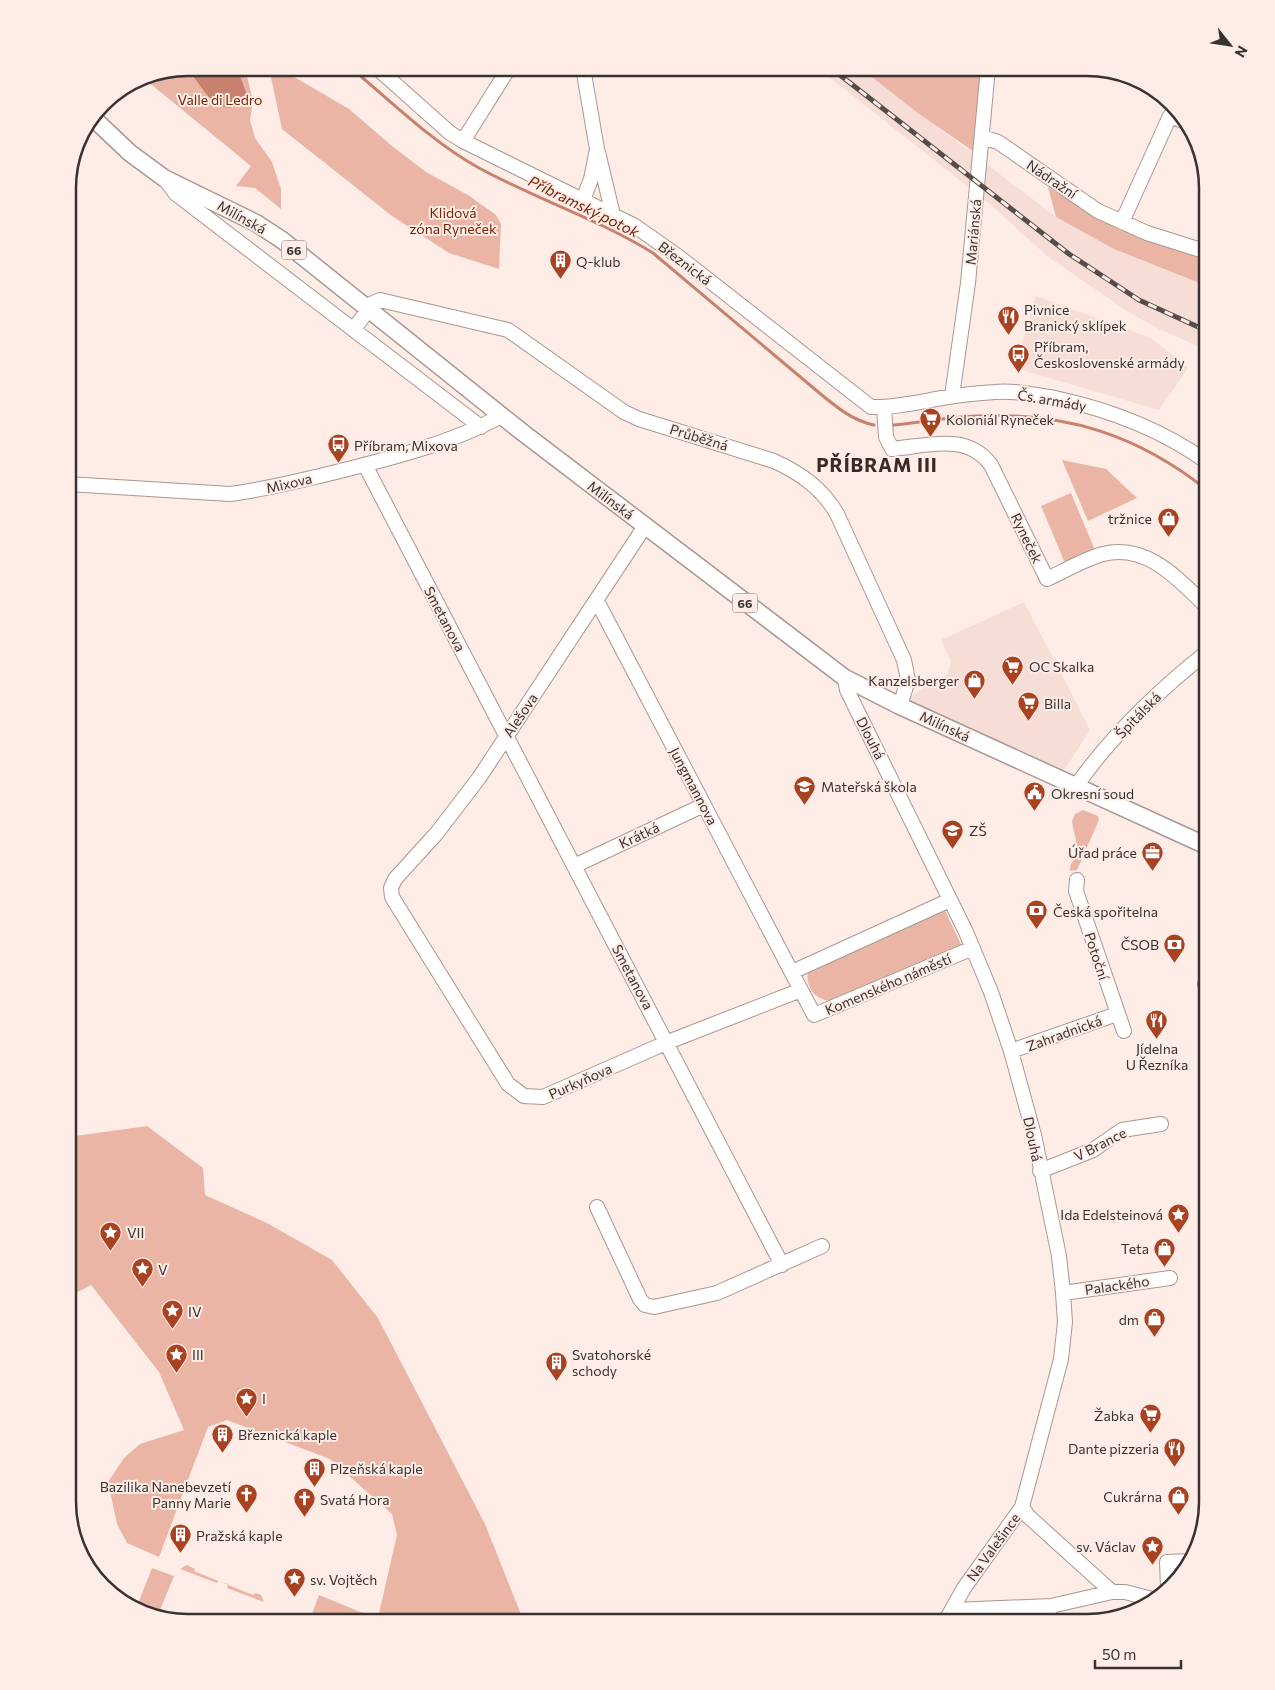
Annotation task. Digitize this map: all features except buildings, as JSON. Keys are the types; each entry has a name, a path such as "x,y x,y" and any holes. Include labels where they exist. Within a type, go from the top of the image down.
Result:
{"main road":[{"name":"Milínská","path":"97,122 130,153 164,178 256,223 282,240 501,416 845,678 900,706 1199,842"}],"street":[{"name":"Březnická","path":"386,76 450,133 463,141 635,226 679,258 861,401 871,407 884,408"},
{"path":"463,141 504,76"},
{"path":"584,76 597,149 613,215"},
{"name":"Mariánská","path":"952,396 968,283 987,76"},
{"path":"1122,222 1170,116 1174,117"},
{"name":"Nádražní","path":"982,137 998,142 1098,210 1122,222 1199,249"},
{"path":"583,200 591,179 597,149"},
{"path":"164,178 176,194 481,427"},
{"name":"Průběžná","path":"366,308 380,300 508,330 624,412 639,419 774,461 793,470 812,483 837,514 904,660 908,680 900,706"},
{"path":"354,329 366,308"},
{"name":"Čs. armády","path":"884,408 952,396 998,392 1036,395 1104,410 1168,436 1199,456"},
{"name":"Ryneček","path":"884,408 886,437 892,449 954,443 966,445 984,456 991,465 1046,579 1101,555 1129,551 1151,559 1199,599"},
{"name":"Mixova","path":"76,484 230,494 253,491 365,465 481,427 501,416"},
{"name":"Smetanova","path":"365,465 668,1042 782,1265"},
{"name":"Alešova","path":"392,897 391,888 395,879 436,834 479,778 645,526"},
{"name":"Jungmannova","path":"597,601 792,972"},
{"name":"Špitálská","path":"1076,786 1093,762 1156,696 1199,660"},
{"name":"Dlouhá","path":"845,678 847,690 973,948 1011,1051 1034,1135 1059,1256 1064,1293 1065,1322 1061,1359 1022,1507"},
{"name":"Krátká","path":"574,866 704,804"},
{"name":"Potoční","path":"1077,880 1076,891 1124,1031"},
{"name":"Purkyňova","path":"392,897 508,1084 517,1093 533,1098 543,1097 668,1042 801,990"},
{"path":"792,972 950,900"},
{"name":"Komenského náměstí","path":"792,972 814,1015 973,948"},
{"name":"Zahradnická","path":"1011,1051 1117,1014"},
{"name":"V Brance","path":"1040,1171 1093,1150 1122,1130 1161,1124"},
{"path":"596,1207 640,1299 645,1305 654,1307 717,1293 822,1246"},
{"name":"Palackého","path":"1064,1293 1170,1278"},
{"path":"1022,1507 1028,1516 1112,1592"},
{"name":"Na Valešince","path":"951,1614 964,1588 1022,1507"},
{"path":"1168,1579 1167,1562 1181,1561"},
{"path":"954,1610 1052,1606 1112,1592 1125,1592 1146,1597"},
{"path":"1048,1614 1052,1606"}],"shaded area":[{"path":"240,76 249,100 237,106 227,108 219,106 206,94 194,77"},
{"path":"828,76 871,76 1056,217 1114,249 1199,283 1199,347 1161,330 1130,313 1047,256 991,205"},
{"path":"1036,296 1151,338 1188,368 1159,410 1015,368"},
{"path":"1024,602 1090,730 1063,772 905,700 948,674 951,661 941,640"}],"green space":[{"name":"Valle di Ledro","path":"247,76 253,101 250,120 255,138 272,162 281,189 281,209 255,188 236,186 251,166 148,84 174,77"},
{"name":"Klidová zóna Ryneček","path":"271,76 293,76 349,109 426,172 468,195 496,215 501,224 499,269 449,253 392,216 282,129"},
{"path":"871,76 987,76 980,156 918,113"},
{"path":"1048,187 1118,229 1199,257 1199,283 1114,249 1056,217"},
{"path":"1062,460 1106,469 1137,498 1088,521"},
{"path":"1071,493 1095,550 1065,563 1041,506"},
{"path":"1083,810 1098,816 1099,820 1077,870 1070,871 1077,851 1072,821 1075,814"},
{"path":"943,906 964,951 831,1001 820,998 812,992 807,977 808,971"},
{"path":"147,1126 203,1168 205,1195 267,1223 332,1260 378,1318 485,1524 521,1614 379,1614 397,1535 392,1514 330,1459 227,1420 208,1427 159,1557 127,1543 117,1524 108,1482 124,1458 140,1444 184,1430 159,1372 91,1285 76,1293 76,1136"},
{"path":"187,1565 195,1569 194,1571 218,1581 217,1583 180,1569"},
{"path":"152,1568 174,1576 160,1610 139,1602"},
{"path":"228,1585 253,1595 255,1593 261,1595 264,1602 227,1588"},
{"path":"319,1595 363,1613 312,1614"}],"waterway":[{"name":"Příbramský potok","path":"360,76 429,134 462,158 501,179 611,230 653,253 823,396 847,414 874,425"},
{"name":"Příbramský potok","path":"894,425 977,416 1041,418 1071,423 1127,441 1181,471 1199,484"}],"railway":[{"path":"841,76 1069,254 1139,300 1199,327"}],"place":[{"name":"Q-klub","path":"560,280"},
{"name":"Pivnice Branický sklípek","path":"1008,336"},
{"name":"Příbram, Československé armády","path":"1018,373"},
{"name":"Koloniál Ryneček","path":"930,438"},
{"name":"Příbram, Mixova","path":"338,464"},
{"name":"tržnice","path":"1168,537"},
{"name":"OC Skalka","path":"1013,685"},
{"name":"Kanzelsberger","path":"975,699"},
{"name":"Billa","path":"1028,722"},
{"name":"Mateřská škola","path":"805,805"},
{"name":"Okresní soud","path":"1035,812"},
{"name":"ZŠ","path":"953,849"},
{"name":"Úřad práce","path":"1153,871"},
{"name":"Česká spořitelna","path":"1037,930"},
{"name":"ČSOB","path":"1175,963"},
{"name":"Jídelna U Řezníka","path":"1157,1039"},
{"name":"Ida Edelsteinová","path":"1179,1233"},
{"name":"VII","path":"111,1251"},
{"name":"Teta","path":"1165,1267"},
{"name":"V","path":"142,1288"},
{"name":"IV","path":"172,1330"},
{"name":"dm","path":"1155,1338"},
{"name":"III","path":"176,1373"},
{"name":"Svatohorské schody","path":"556,1381"},
{"name":"I","path":"246,1417"},
{"name":"Žabka","path":"1150,1434"},
{"name":"Březnická kaple","path":"222,1453"},
{"name":"Dante pizzeria","path":"1175,1467"},
{"name":"Plzeňská kaple","path":"314,1487"},
{"name":"Bazilika Nanebevzetí Panny Marie","path":"247,1513"},
{"name":"Cukrárna","path":"1178,1515"},
{"name":"Svatá Hora","path":"304,1518"},
{"name":"Pražská kaple","path":"180,1554"},
{"name":"sv. Václav","path":"1152,1565"},
{"name":"sv. Vojtěch","path":"294,1598"}],"district":[{"name":"PŘÍBRAM III","path":"877,464"}]}
